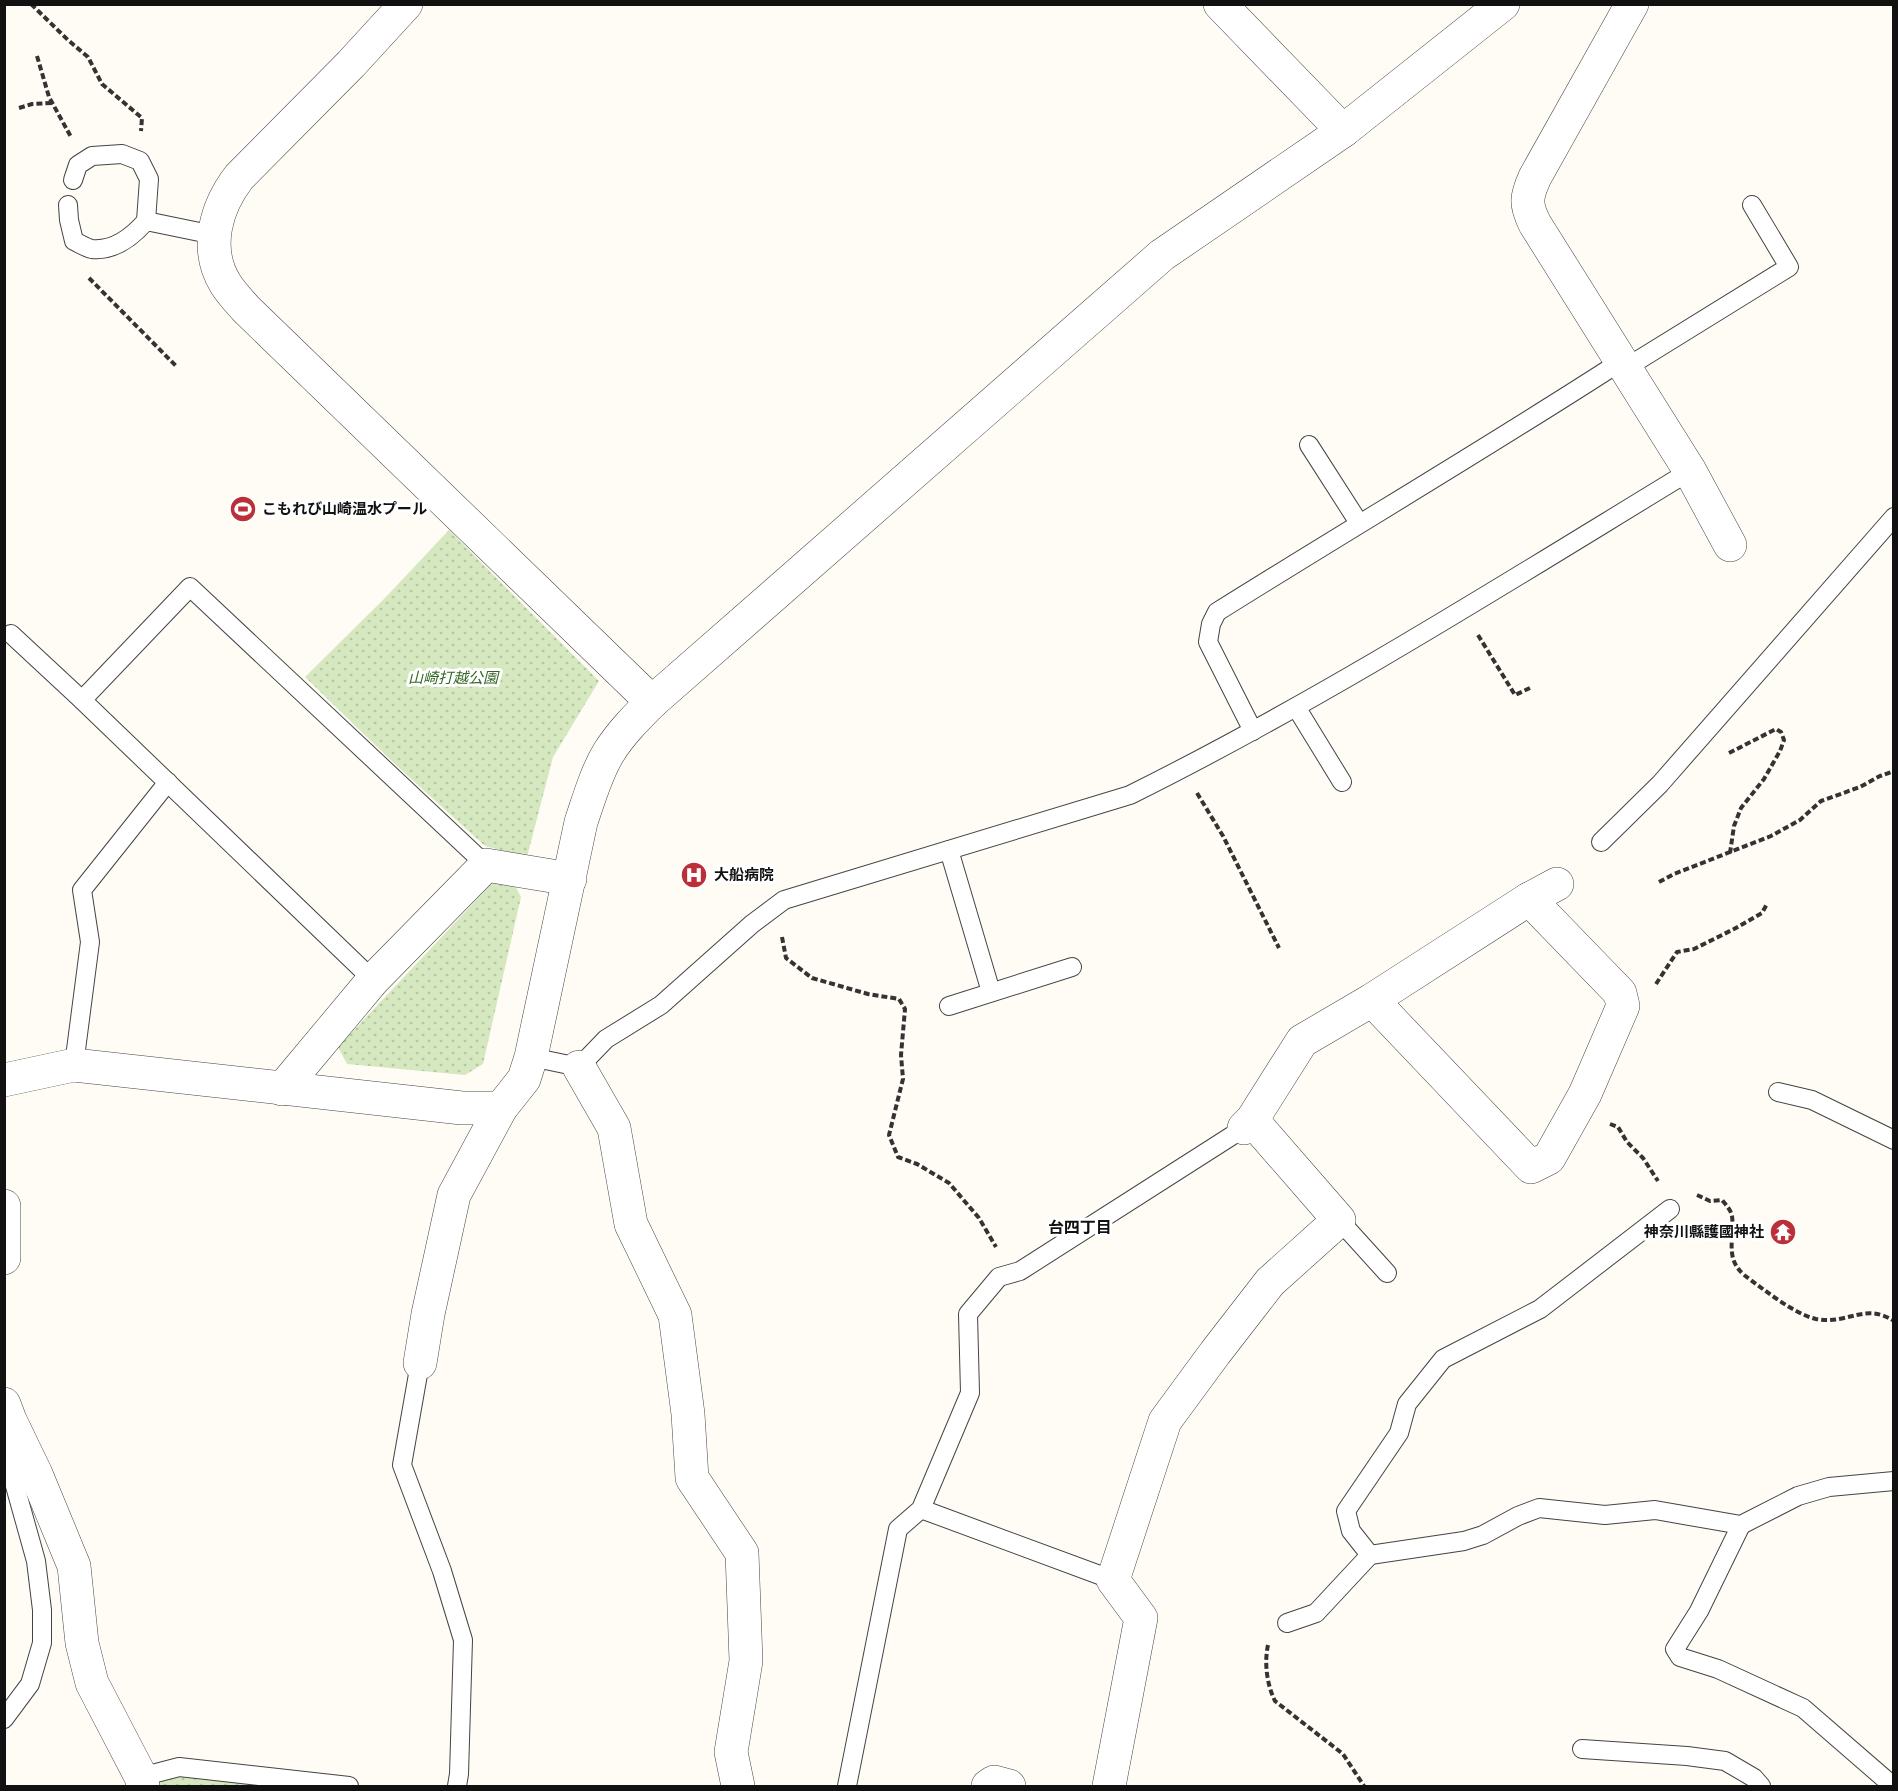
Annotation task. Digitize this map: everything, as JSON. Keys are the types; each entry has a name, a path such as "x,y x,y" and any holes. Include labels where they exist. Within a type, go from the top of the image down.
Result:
{"street":[{"path":"406,4 228,191 214,235 217,265 224,282 246,309 652,702"},
{"path":"1220,4 1343,131"},
{"path":"420,1364 428,1314 454,1195 501,1108 524,1079 531,1057 581,822 592,787 608,754 627,727 652,702 1162,255 1343,131 1503,4"},
{"path":"1632,4 1535,177 1528,193 1527,208 1622,366 1690,471 1730,545"},
{"path":"282,1089 373,980 486,865 570,879"},
{"path":"1109,1786 1141,1617 1113,1580 1165,1421 1270,1282 1339,1220 1248,1124 1302,1041 1372,1000 1543,891 1620,993 1623,1006 1585,1094 1549,1158 1531,1167 1372,1000"},
{"path":"4,1080 74,1065 462,1108 501,1108"},
{"path":"579,1067 614,1128 631,1224 675,1315 688,1414 692,1478 742,1553 746,1660 731,1752 738,1786"},
{"path":"4,1206 4,1258"},
{"path":"7,1412 36,1474 74,1566 82,1643 92,1683 142,1782"},
{"path":"988,1786 994,1782 1009,1786"}],"lane":[{"path":"68,205 74,241 92,249 113,246 133,236 147,221 149,179 140,160 122,154 92,156 78,165 73,180"},
{"path":"1253,731 1208,642 1211,624 1217,612 1359,523 1789,267 1752,205"},
{"path":"147,221 214,235"},
{"path":"1309,444 1359,523"},
{"path":"531,1057 579,1067 606,1040 661,1005 752,924 784,900 1130,795 1182,769 1375,662 1690,471"},
{"path":"1601,842 1660,784 1893,517"},
{"path":"82,700 190,587 486,865"},
{"path":"11,634 373,980"},
{"path":"1296,706 1342,782"},
{"path":"74,1065 90,942 82,890 168,782"},
{"path":"949,850 991,992"},
{"path":"949,1006 1072,967"},
{"path":"1778,1092 1812,1100 1893,1140"},
{"path":"847,1786 898,1529 921,1509 970,1393 968,1314 999,1277 1020,1272 1248,1124"},
{"path":"1370,1555 1351,1531 1346,1511 1399,1433 1407,1404 1443,1359 1540,1309 1670,1209"},
{"path":"1339,1220 1387,1274"},
{"path":"420,1364 402,1466 442,1571 463,1640 457,1786"},
{"path":"4,1719 30,1684 42,1644 42,1610 36,1561 8,1461 7,1412"},
{"path":"1287,1623 1316,1613 1370,1555 1464,1541 1483,1535 1518,1516 1539,1508 1605,1515 1655,1510 1741,1525 1798,1496 1829,1487 1893,1481"},
{"path":"921,1509 1113,1580"},
{"path":"1741,1525 1699,1611 1675,1649 1680,1656 1718,1669 1803,1708 1893,1786"},
{"path":"1582,1749 1687,1756 1725,1761 1761,1786"},
{"path":"142,1782 179,1767 349,1786"}],"path":[{"path":"32,4 88,57 102,84 142,118 140,160"},
{"path":"38,56 52,103 84,161"},
{"path":"19,108 32,104 52,103"},
{"path":"74,241 70,259 177,367"},
{"path":"1462,609 1515,694 1530,688"},
{"path":"1726,754 1776,729 1781,732 1784,740 1758,788 1741,808 1734,826 1730,853"},
{"path":"1182,769 1223,836 1279,948"},
{"path":"1659,882 1674,873 1730,853 1785,829 1800,820 1821,801 1860,787 1893,771"},
{"path":"784,900 781,931 786,957 812,978 868,994 899,999 905,1009 901,1055 903,1079 889,1135 898,1157 917,1164 950,1182 979,1218 1011,1274"},
{"path":"1623,1006 1640,1003 1677,952 1694,949 1734,929 1761,913 1767,904"},
{"path":"1576,1109 1599,1121 1618,1127 1663,1188"},
{"path":"1688,1194 1698,1195 1710,1201 1722,1200 1732,1216 1732,1252 1735,1267 1804,1316 1831,1322 1870,1312 1881,1314 1893,1321"},
{"path":"1287,1623 1272,1634 1266,1654 1269,1688 1275,1701 1343,1754 1364,1786"}],"green space":[{"name":"山崎打越公園","path":"449,530 599,681 553,757 527,857 485,846 397,766 305,677 385,598"},
{"path":"498,877 510,877 521,897 483,1064 465,1075 347,1064 338,1047"},
{"path":"166,1774 265,1786 160,1786"}],"place":[{"name":"こもれび山崎温水プール","path":"243,509"},
{"name":"大船病院","path":"694,875"},
{"name":"神奈川縣護國神社","path":"1783,1232"}],"district":[{"name":"台四丁目","path":"1080,1227"}]}
